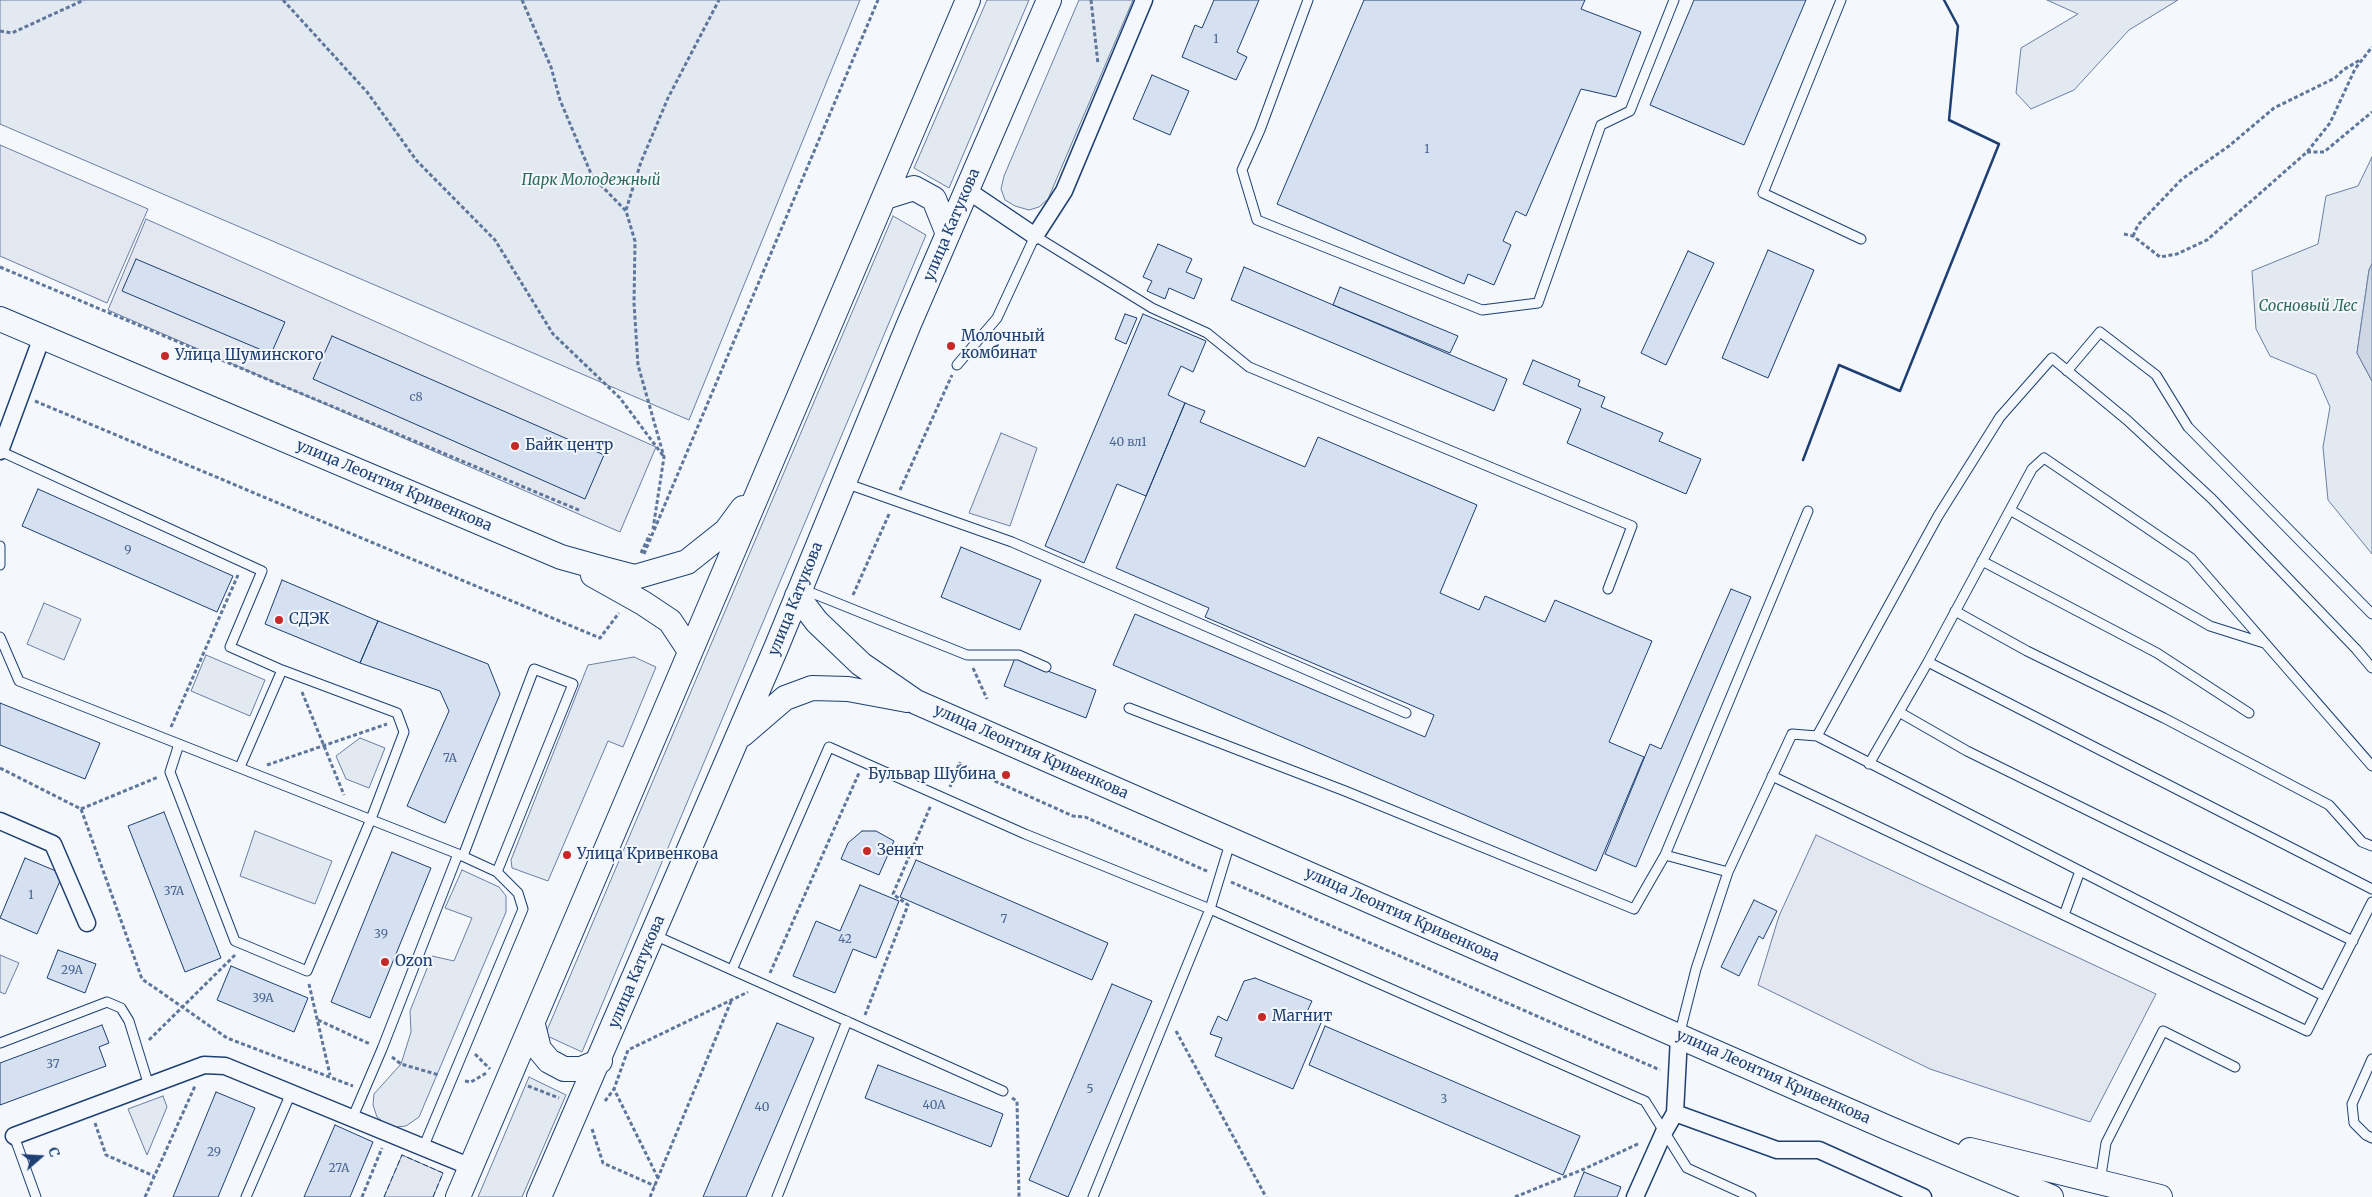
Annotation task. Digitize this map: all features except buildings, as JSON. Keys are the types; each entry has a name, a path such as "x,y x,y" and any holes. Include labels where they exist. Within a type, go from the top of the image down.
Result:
{"main road":[{"path":"458,1197 968,0"},
{"name":"улица Катукова","path":"539,1197 588,1108 600,1060 652,934 736,742 948,234 1049,0"},
{"path":"885,197 914,188 934,199 948,234"},
{"name":"улица Леонтия Кривенкова","path":"0,319 633,587"},
{"path":"690,650 670,621 633,587 687,562 726,531 764,479"},
{"path":"799,592 817,622 860,664 916,702"},
{"path":"736,742 785,698 812,688 848,689 916,702"},
{"name":"улица Леонтия Кривенкова","path":"916,702 1888,1128 2051,1197"},
{"path":"532,1025 539,1049 550,1061 564,1068 580,1069 600,1060"},
{"name":"улица Леонтия Кривенкова","path":"1888,1128 2160,1197"}],"street":[{"path":"967,190 1035,236 1064,191 1144,0"},
{"path":"0,451 42,337"},
{"path":"0,821 54,844 87,924"},
{"path":"1636,1197 1664,1132 1675,1113 1679,1036"},
{"path":"14,1136 204,1065 225,1066 471,1167"},
{"path":"1675,1113 1777,1150 1819,1150 1923,1197"}],"lane":[{"path":"1308,0 1260,130 1242,170 1256,220 1482,310 1538,303 1601,125 1630,111 1674,0"},
{"path":"1841,0 1763,193 1861,239"},
{"path":"957,365 997,318 1035,236 1152,308 1207,333 1249,367 1632,526 1608,589"},
{"path":"2068,371 2100,332 2156,375 2188,427 2372,614"},
{"path":"1817,736 1938,516 2000,417 2052,358 2126,420 2212,499 2372,668"},
{"path":"0,451 262,570 230,647 282,670 397,714 404,732 371,820 306,971 235,941 170,772 179,744"},
{"path":"1869,764 1928,662 2032,469 2044,458 2191,558 2372,766"},
{"path":"843,483 1021,546 1406,713"},
{"path":"2010,510 2210,626 2265,643"},
{"path":"1129,708 1345,791 1634,909 1665,855 1808,511"},
{"path":"0,546 0,565"},
{"path":"1982,561 2158,653 2249,712"},
{"path":"799,592 848,607 968,655 1020,655 1046,667"},
{"path":"1955,611 2027,651 2164,718 2329,805 2362,842 2372,846"},
{"path":"0,637 19,681 460,855 497,872 518,892 523,909 423,1148"},
{"path":"1928,662 2372,888"},
{"path":"352,1118 382,1049 534,668 572,684 497,872"},
{"path":"240,767 282,670"},
{"path":"1899,712 1967,751 2353,941"},
{"path":"1679,1036 1696,969 1728,872 1792,734 1817,736 2324,996"},
{"path":"732,970 829,747 946,797 1025,834 1210,909 1644,1102 1687,1168 1751,1197"},
{"path":"1772,776 2307,1031 2372,902"},
{"path":"1093,1197 1210,909 1231,840"},
{"path":"1665,855 1728,872"},
{"path":"2064,915 2080,871"},
{"path":"652,934 1003,1091"},
{"path":"0,1043 107,1002 121,1008 129,1021 149,1086"},
{"path":"776,1197 847,1022"},
{"path":"2099,1183 2106,1143 2163,1031 2235,1067"},
{"path":"2372,1059 2352,1104 2354,1123 2366,1135 2372,1138"},
{"path":"246,1197 291,1093"},
{"path":"14,1136 36,1197"}],"path":[{"path":"0,31 12,33 84,0"},
{"path":"283,0 367,92 417,161 495,240 553,334 620,398 664,457"},
{"path":"522,0 551,67 560,100 592,176 626,211 634,241 634,303 638,365 664,457 653,530 641,553"},
{"path":"626,211 641,162 668,98 719,0"},
{"path":"21,395 600,638 633,587 878,0"},
{"path":"1091,0 1101,102"},
{"path":"2124,234 2133,236 2160,257 2177,254 2207,240 2307,152 2330,123 2355,69 2372,47"},
{"path":"2133,236 2138,225 2182,179 2229,146 2274,108 2335,78 2343,70 2363,58"},
{"path":"2307,152 2324,152 2372,112"},
{"path":"0,267 581,511"},
{"path":"900,491 957,365"},
{"path":"848,607 892,508"},
{"path":"165,738 244,562"},
{"path":"968,655 987,699"},
{"path":"295,675 351,812"},
{"path":"250,771 399,720"},
{"path":"588,1108 614,1089 628,1050 765,985 863,762"},
{"path":"946,797 959,764 1073,816 1085,817 1677,1078"},
{"path":"0,768 80,809 142,979 227,1038 364,1090"},
{"path":"80,809 170,772"},
{"path":"860,1027 908,905 893,894 936,793"},
{"path":"138,1051 245,945"},
{"path":"306,971 330,1076"},
{"path":"650,1197 732,999"},
{"path":"1167,1015 1266,1197"},
{"path":"318,1020 382,1049 401,1064 451,1079 471,1082 491,1070 466,1045"},
{"path":"145,1197 204,1065"},
{"path":"509,1079 588,1108"},
{"path":"614,1089 658,1178"},
{"path":"1003,1091 1017,1101 1019,1197"},
{"path":"90,1108 106,1155 154,1176"},
{"path":"588,1108 591,1130 603,1163 655,1186"},
{"path":"1514,1197 1584,1169 1664,1132"},
{"path":"362,1197 389,1134"}],"green space":[{"name":"Парк Молодежный","path":"0,0 860,0 689,420 0,124"},
{"path":"987,0 1029,0 949,188 914,168"},
{"path":"1079,0 1133,0 1048,199 1039,207 1029,210 1015,206 1005,200 1001,189 1004,176"},
{"path":"2047,0 2178,0 2129,30 2074,90 2031,109 2016,93 2021,48 2078,14"},
{"name":"Сосновый Лес","path":"2372,157 2372,264 2369,270 2357,353 2372,381 2372,554 2328,500 2323,447 2330,407 2316,375 2270,356 2256,329 2252,271 2318,244 2326,196 2358,186"},
{"path":"893,216 926,235 582,1052 545,1035"},
{"path":"44,603 81,619 64,660 27,644"},
{"path":"206,655 265,680 250,716 191,691"},
{"path":"634,657 656,667 623,747 608,741 548,881 512,868 511,860 588,665"},
{"path":"360,738 385,748 369,788 346,779 336,756"},
{"path":"255,831 332,861 315,904 240,876"},
{"path":"462,870 499,887 506,896 506,912 419,1117 406,1126 396,1127 386,1124 377,1117 373,1105 374,1094 401,1064 411,1032 410,1011 432,956 454,961 472,918 445,908"},
{"path":"0,955 19,963 5,994 0,992"},
{"path":"529,1077 566,1095 522,1197 478,1197"},
{"path":"163,1096 167,1107 147,1155 128,1109"}],"shaded area":[{"path":"0,145 148,209 107,303 0,256"},
{"path":"146,219 656,447 620,532 108,310"},
{"path":"2372,264 2372,381 2357,353 2369,270"},
{"path":"1001,433 1037,448 1010,526 969,513"},
{"path":"1816,835 2156,994 2090,1122 1930,1069 1758,985 1779,916"},
{"path":"402,1155 443,1173 433,1197 384,1197"}],"fence":[{"path":"384,1197 402,1155 443,1173 433,1197"}],"wall":[{"path":"1803,460 1839,365 1900,391 1999,144 1949,120 1958,26 1944,0"}],"place":[{"name":"Молочный комбинат","path":"951,346"},
{"name":"Улица Шуминского","path":"165,356"},
{"name":"Байк центр","path":"515,446"},
{"name":"СДЭК","path":"279,620"},
{"name":"Бульвар Шубина","path":"1006,775"},
{"name":"Зенит","path":"867,851"},
{"name":"Улица Кривенкова","path":"567,855"},
{"name":"Ozon","path":"385,962"},
{"name":"Магнит","path":"1262,1017"}]}
